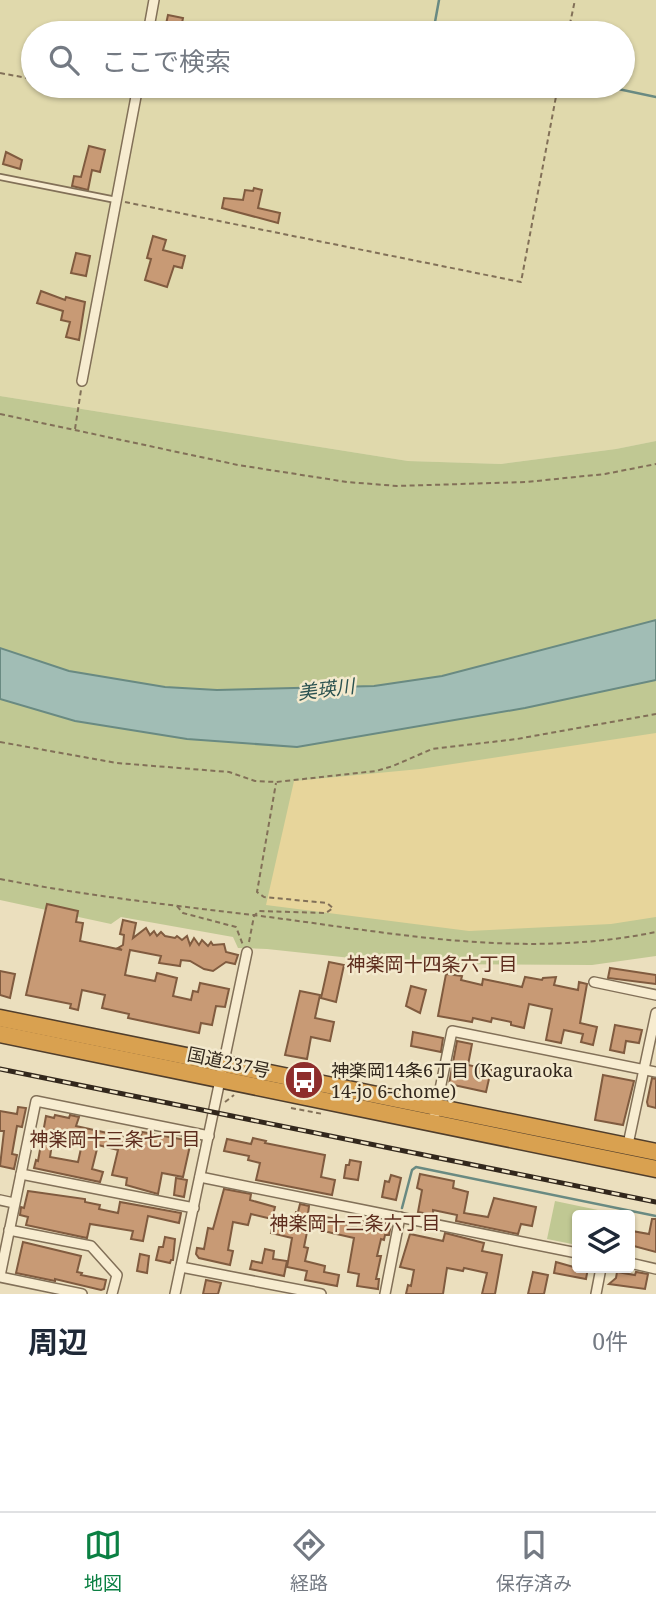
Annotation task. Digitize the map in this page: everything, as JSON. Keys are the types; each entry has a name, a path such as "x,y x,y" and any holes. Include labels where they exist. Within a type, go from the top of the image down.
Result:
{"highway":[{"name":"国道237号","path":"0,1018 116,1050"},
{"name":"国道237号","path":"0,1034 116,1050 435,1115 626,1155 656,1169"},
{"name":"国道237号","path":"626,1155 656,1152"}],"street":[{"path":"150,21 154,0"},
{"path":"82,381 135,99"},
{"path":"175,1294 247,951"},
{"path":"594,982 656,995"},
{"path":"626,1155 656,1013"},
{"path":"435,1115 452,1031 656,1072"},
{"path":"82,1294 0,1277 36,1101 209,1136"},
{"path":"21,1174 194,1208"},
{"path":"200,1177 572,1252"},
{"path":"0,1200 14,1203"},
{"path":"385,1294 400,1217"},
{"path":"9,1230 91,1246 117,1275 112,1294"},
{"path":"635,1264 656,1269"},
{"path":"181,1267 321,1294"},
{"path":"596,1294 600,1273"}],"lane":[{"path":"0,177 117,201"}],"path":[{"path":"571,21 575,0"},
{"path":"0,73 21,77"},
{"path":"130,98 135,99"},
{"path":"117,201 521,282 556,98"},
{"path":"75,430 82,381"},
{"path":"0,414 238,466 347,482 397,486 526,482 605,474 656,464"},
{"path":"0,742 117,763 229,772 259,782 276,782 376,771 432,749 517,739 656,714"},
{"path":"247,951 254,916 262,911 326,913 333,908 327,903 264,897 257,892 276,782"},
{"path":"0,879 448,942 593,942 656,932"},
{"path":"177,906 183,913 236,927 239,940 247,951"},
{"path":"225,1102 236,1095"},
{"path":"282,1105 334,1115"}],"shaded area":[{"path":"0,0 656,0 656,441 501,464 408,461 0,396"}],"green space":[{"path":"0,396 408,461 501,464 656,441 656,620 441,676 374,686 217,690 165,687 69,671 5,650 0,648"},
{"path":"656,680 656,956 592,965 407,964 238,948 233,937 121,917 111,924 0,900 0,699 75,721 187,739 297,747 525,708"},
{"path":"555,1201 598,1210 572,1210 572,1244 547,1239"}],"sand":[{"path":"656,733 656,917 611,924 469,931 266,905 294,781 420,769"}],"water":[{"name":"美瑛川","path":"656,620 656,680 525,708 297,747 187,739 75,721 0,699 0,648 69,671 165,687 217,690 374,686 442,676"}],"building":[{"path":"168,15 183,18 182,21 167,21"},
{"path":"89,146 105,150 100,172 92,170 88,190 72,186 74,176 81,177"},
{"path":"6,152 22,160 20,169 3,164"},
{"path":"254,188 262,190 258,208 280,213 278,223 222,208 224,198 243,200 245,190 253,191"},
{"path":"153,236 166,240 163,250 185,256 182,268 174,266 167,287 145,280 151,259 147,258"},
{"path":"76,253 90,256 86,276 71,273"},
{"path":"41,291 65,300 66,297 85,302 79,340 66,337 70,322 61,320 63,311 37,303"},
{"path":"47,904 78,911 76,922 83,923 80,941 122,950 118,948 123,945 124,935 120,934 123,920 136,923 133,938 146,928 150,935 154,931 157,936 161,932 165,936 177,936 182,940 187,936 190,945 194,938 199,945 202,940 208,946 211,942 213,945 224,944 226,952 238,955 235,964 226,962 213,971 190,961 181,960 180,966 159,963 161,956 130,950 125,975 155,981 157,973 177,978 173,996 191,1000 193,991 198,992 200,983 229,989 225,1007 216,1006 212,1025 201,1023 199,1033 128,1018 129,1014 102,1008 105,995 82,990 78,1010 70,1008 71,1004 26,995"},
{"path":"329,962 344,965 336,1002 321,998"},
{"path":"610,968 656,975 656,984 608,978"},
{"path":"0,971 15,974 10,998 0,995"},
{"path":"446,974 462,976 461,980 482,985 483,979 522,987 525,977 542,980 556,977 554,985 578,990 579,982 587,984 580,1023 597,1027 593,1045 581,1042 583,1034 564,1030 561,1043 546,1040 552,1009 529,1004 524,1028 492,1018 491,1022 473,1018 472,1022 438,1016"},
{"path":"411,986 426,990 420,1013 406,1006"},
{"path":"300,991 320,995 315,1018 334,1022 330,1041 311,1037 307,1059 285,1055"},
{"path":"615,1025 642,1030 639,1043 626,1041 624,1053 610,1050"},
{"path":"413,1032 443,1038 441,1052 411,1046"},
{"path":"457,1041 472,1044 468,1065 491,1070 486,1092 449,1084"},
{"path":"603,1075 634,1081 623,1125 595,1120"},
{"path":"652,1078 656,1079 656,1108 648,1106 647,1102"},
{"path":"18,1107 26,1108 22,1127 17,1126 12,1154 17,1155 14,1169 0,1166 4,1131 0,1131 0,1111 17,1114"},
{"path":"55,1115 79,1117 76,1126 121,1136 140,1139 142,1132 191,1141 183,1177 162,1173 158,1194 126,1185 127,1178 112,1175 118,1150 98,1145 92,1169 103,1172 100,1182 34,1168 36,1160 38,1161 46,1116 54,1118","holes":["54,1130 69,1134 68,1141 82,1144 78,1162 50,1157"]},
{"path":"253,1138 266,1141 265,1143 325,1155 321,1177 335,1180 332,1195 256,1180 260,1163 248,1160 249,1156 224,1151 227,1139 251,1144"},
{"path":"350,1160 361,1162 358,1180 344,1178 346,1165 349,1165"},
{"path":"420,1174 454,1181 453,1188 468,1192 464,1213 488,1217 494,1198 536,1207 532,1226 521,1224 518,1234 456,1221 457,1215 433,1210 433,1215 418,1212 422,1190 417,1188"},
{"path":"391,1175 401,1178 396,1200 382,1197 385,1181 389,1182"},
{"path":"176,1178 187,1180 184,1197 174,1195"},
{"path":"224,1189 251,1194 250,1200 275,1207 272,1219 251,1214 248,1225 233,1222 228,1250 233,1251 230,1265 199,1258 196,1254 197,1248 204,1249 208,1228 213,1229"},
{"path":"28,1191 85,1199 85,1202 100,1205 99,1209 118,1213 120,1202 181,1213 179,1223 148,1216 143,1241 131,1239 133,1231 90,1224 87,1238 26,1225 28,1217 20,1215"},
{"path":"300,1204 309,1206 308,1214 338,1219 338,1222 356,1227 357,1220 379,1225 380,1222 391,1224 389,1235 385,1235 384,1240 381,1239 377,1256 381,1256 376,1279 379,1279 378,1289 357,1286 359,1274 348,1272 354,1238 308,1227 304,1247 308,1248 305,1261 325,1266 324,1272 339,1275 337,1286 305,1280 307,1271 287,1267 292,1238 271,1233 273,1222 290,1226"},
{"path":"652,1219 656,1219 656,1252 635,1246 635,1232 649,1234"},
{"path":"445,1233 484,1243 482,1251 502,1255 495,1294 482,1294 487,1273 464,1268 463,1271 447,1268 443,1294 406,1294 408,1285 411,1286 414,1270 400,1267 410,1234 443,1241"},
{"path":"165,1237 175,1239 173,1260 170,1263 156,1260"},
{"path":"23,1242 81,1256 77,1272 106,1280 104,1289 16,1273"},
{"path":"265,1249 274,1251 273,1259 287,1261 284,1276 250,1269 252,1261 262,1263"},
{"path":"140,1254 149,1256 147,1273 137,1271"},
{"path":"556,1262 572,1267 572,1273 587,1273 586,1279 554,1273"},
{"path":"533,1272 548,1275 544,1294 528,1294"},
{"path":"617,1273 648,1274 645,1289 609,1284 616,1278"},
{"path":"206,1280 221,1283 218,1294 203,1294"}],"waterway":[{"path":"435,21 439,0"},
{"path":"635,93 656,97"},
{"path":"402,1208 412,1170 416,1167 656,1216"}],"railway":[{"path":"0,1069 656,1202"}],"place":[{"name":"神楽岡14条6丁目 (Kaguraoka 14-jo 6-chome)","path":"304,1080"}],"district":[{"name":"神楽岡十四条六丁目","path":"432,964"},
{"name":"神楽岡十三条七丁目","path":"115,1139"},
{"name":"神楽岡十三条六丁目","path":"355,1223"}]}
